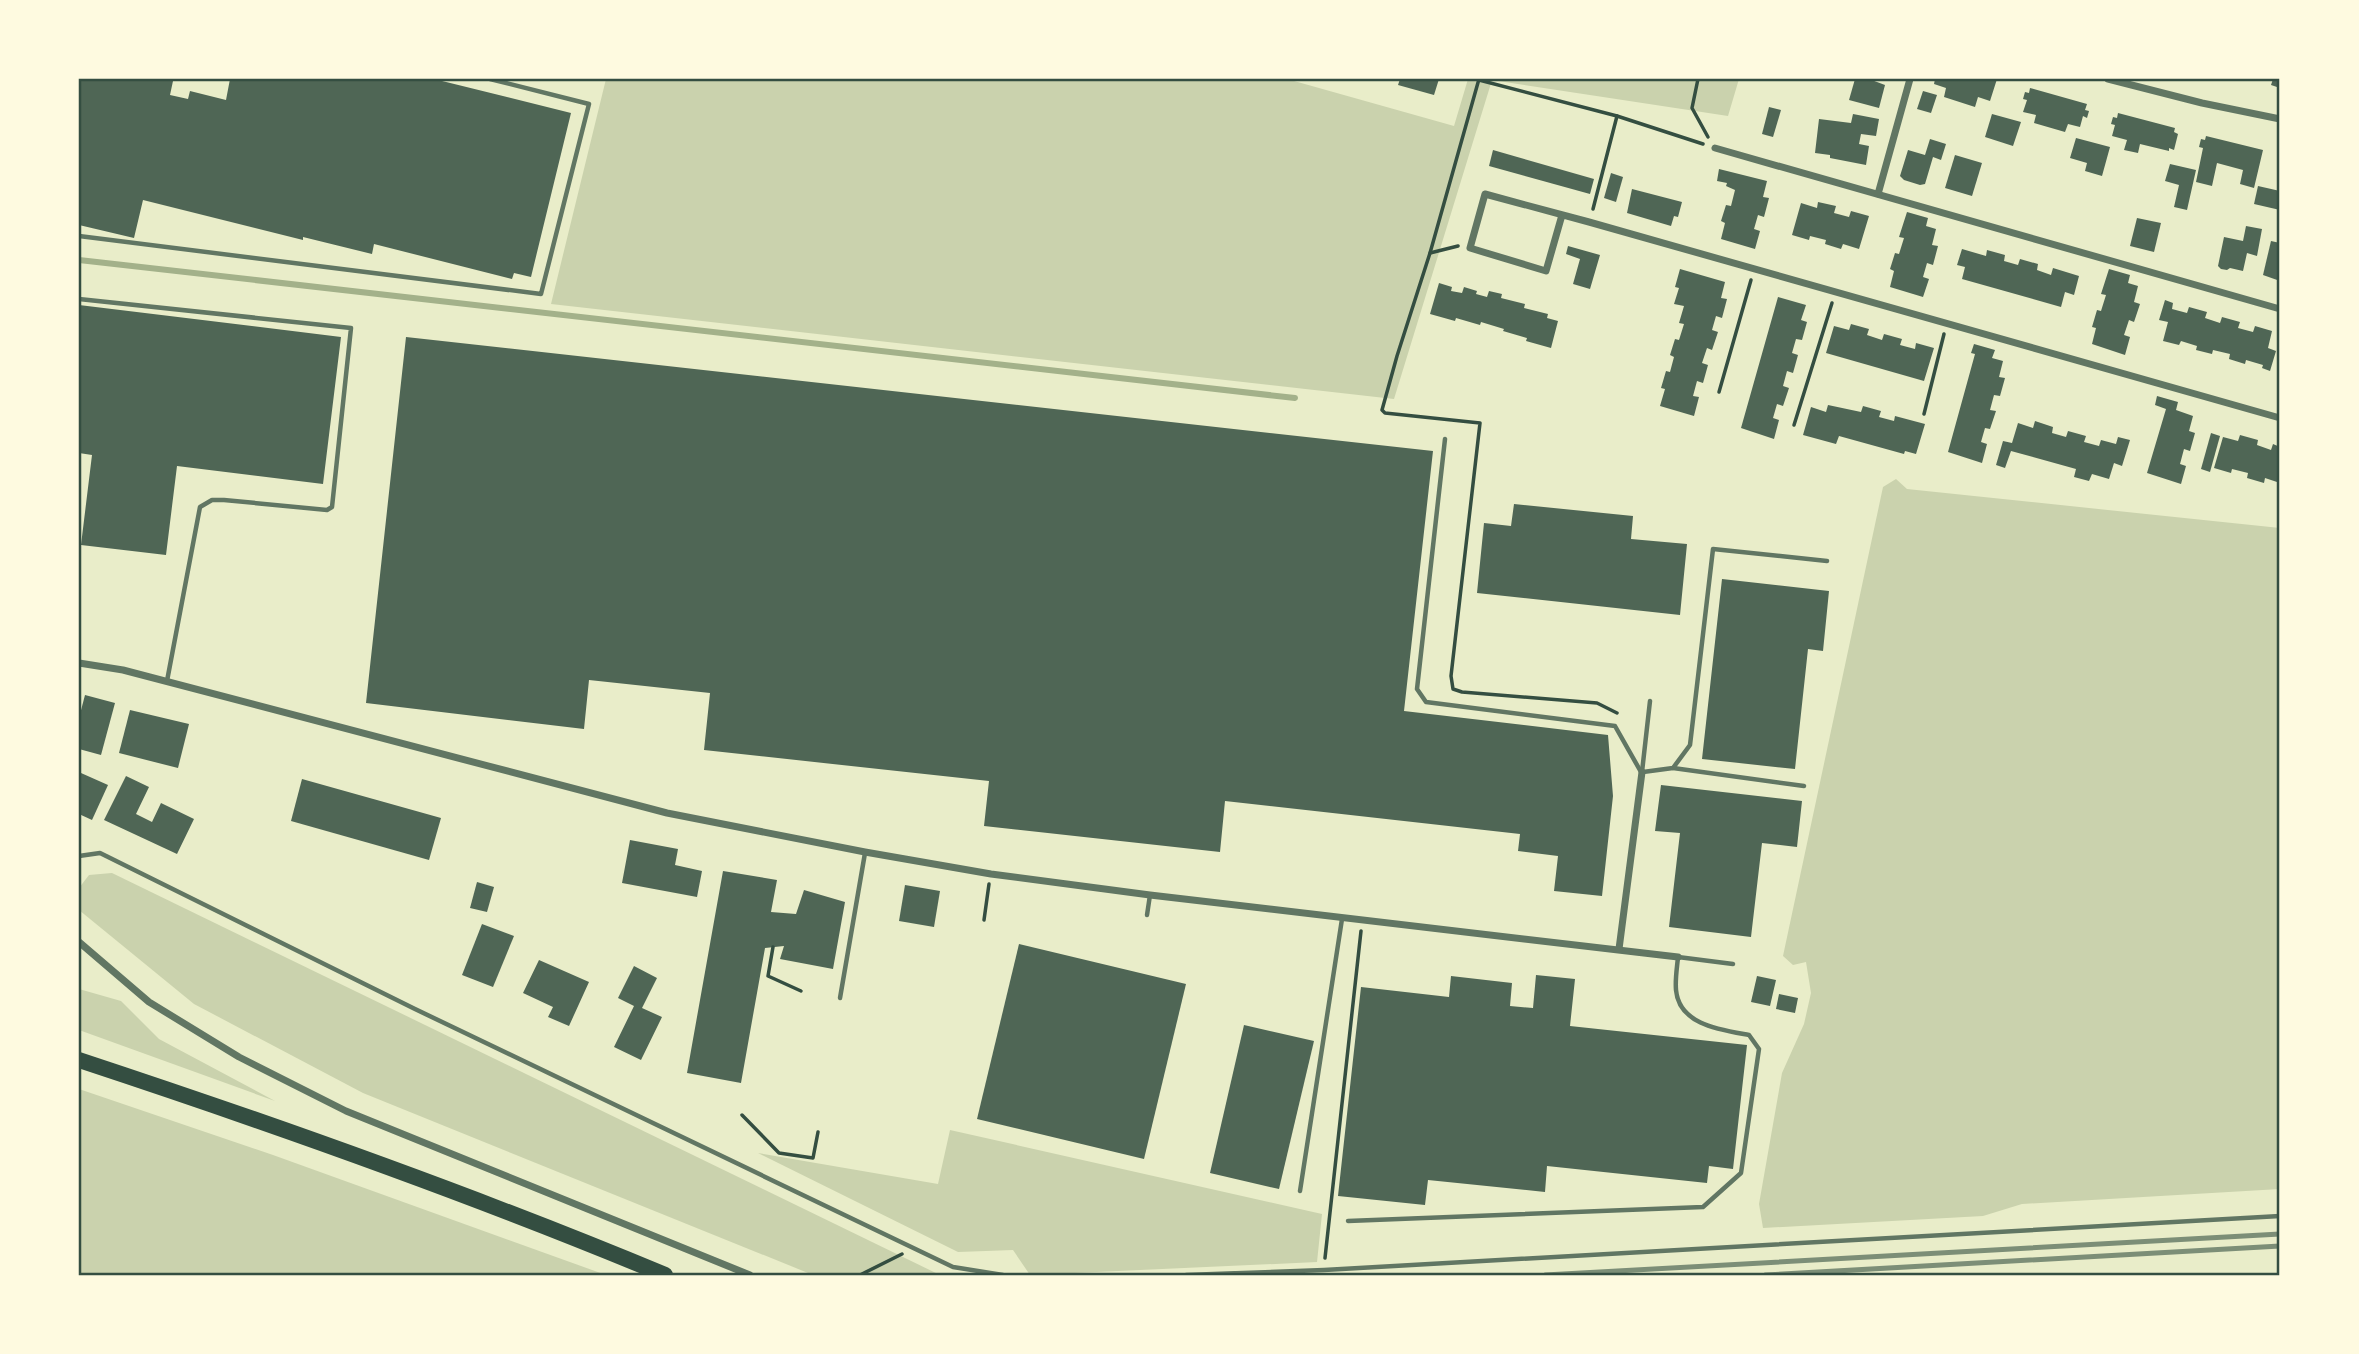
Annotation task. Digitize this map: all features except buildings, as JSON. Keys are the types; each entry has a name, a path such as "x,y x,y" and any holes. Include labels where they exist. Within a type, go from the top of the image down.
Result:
{"highway":[{"path":"79,1060 178,1092 383,1166 665,1275"}],"street":[{"path":"1878,194 1910,79"},
{"path":"2108,79 2280,119"},
{"path":"1715,148 2280,309"},
{"path":"1562,215 1546,271 1470,248 1485,194 1589,222 2280,418"},
{"path":"79,663 123,670 667,813 865,852 991,874 1150,895 1678,957"},
{"path":"1619,949 1642,772"},
{"path":"79,942 149,1002 239,1056 346,1111 750,1275"}],"lane":[{"path":"79,236 541,294 589,104 490,79"},
{"path":"79,299 351,328 332,507 327,510 212,500 200,507 167,682"},
{"path":"1446,439 1417,690 1426,702 1615,726 1642,772"},
{"path":"1673,768 1690,745 1713,549 1827,561"},
{"path":"1642,772 1650,701"},
{"path":"1642,772 1673,768 1804,786"},
{"path":"840,998 865,852"},
{"path":"79,856 100,853 415,1009 953,1267 1003,1275"},
{"path":"1147,915 1150,895"},
{"path":"1300,1191 1342,919"},
{"path":"1348,1221 1703,1207 1741,1173 1759,1049 1749,1035 1713,1028 1687,1016 1676,993 1678,957 1733,964"},
{"path":"1186,1275 1324,1270 2280,1216"}],"path":[{"path":"1621,715 1597,703 1462,692 1453,688 1451,676 1480,423 1382,410 1479,79 1617,116 1715,148"},
{"path":"1698,79 1692,108 1715,148"},
{"path":"1589,222 1617,116"},
{"path":"1430,253 1454,246 1470,248"},
{"path":"1719,392 1754,269"},
{"path":"1794,425 1835,292"},
{"path":"1924,414 1947,324"},
{"path":"984,920 988,893"},
{"path":"1324,1270 1362,921"},
{"path":"773,947 768,976 801,991"},
{"path":"742,1115 779,1153 813,1158 818,1132"},
{"path":"860,1275 912,1248"}],"green space":[{"path":"606,79 1287,79 1454,126 1468,79 1739,79 1728,116 1492,80 1394,399 551,304"},
{"path":"1896,479 1907,489 2280,528 2280,1189 2022,1204 1983,1216 1763,1228 1759,1204 1782,1073 1804,1024 1811,993 1806,962 1793,965 1783,956 1883,487"},
{"path":"112,873 940,1275 813,1275 363,1093 194,1004 79,910 79,888 89,875"},
{"path":"79,989 121,1001 159,1039 275,1101 79,1030"},
{"path":"79,1089 273,1155 606,1275 79,1275"},
{"path":"950,1130 1322,1214 1317,1262 1030,1275 1013,1250 958,1252 758,1153 938,1184"}],"waterway":[{"path":"79,260 1295,398"}],"railway":[{"path":"1545,1275 2280,1234"},
{"path":"1765,1275 2280,1246"}]}
